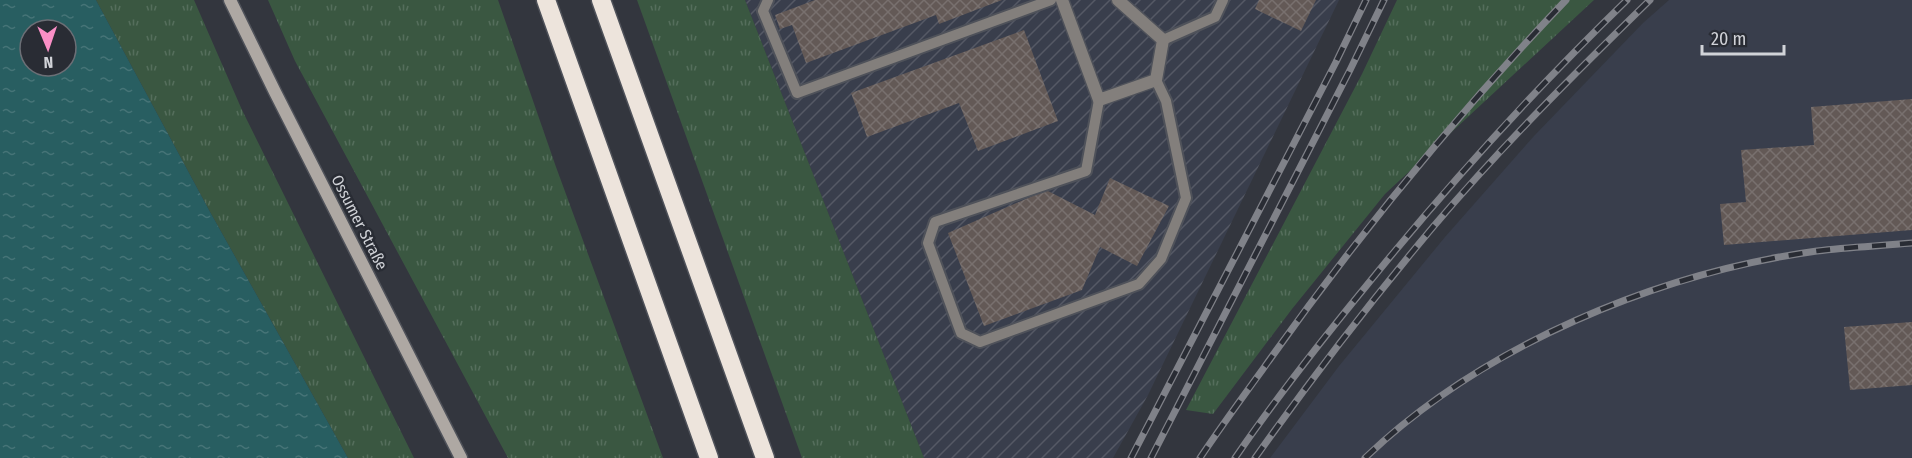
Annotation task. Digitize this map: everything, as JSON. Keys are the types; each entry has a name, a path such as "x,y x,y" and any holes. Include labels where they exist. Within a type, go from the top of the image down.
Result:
{"highway":[{"path":"546,0 709,458"},
{"path":"601,0 765,458"}],"main road":[{"name":"Ossumer Straße","path":"230,0 461,458"}],"street":[{"path":"1062,0 1099,100 1156,80 1163,40 1118,0"}],"lane":[{"path":"768,0 763,10 797,93 1051,0"},
{"path":"1163,40 1215,17 1223,0"},
{"path":"1099,100 1086,171 935,222 928,243 960,333 980,342 1139,284 1161,259 1186,198 1166,101 1156,80"}],"shaded area":[{"path":"745,0 1339,0 1148,395 1113,458 924,458"},
{"path":"1669,0 1912,0 1912,458 1270,458 1339,366 1445,237 1534,136 1643,23"}],"green space":[{"path":"96,0 194,0 242,110 414,458 348,458 209,210"},
{"path":"268,0 498,0 556,167 663,458 508,458 295,61"},
{"path":"637,0 745,0 924,458 802,458"},
{"path":"1397,0 1594,0 1385,194 1292,309 1213,414 1186,410 1362,74"}],"water":[{"path":"0,0 96,0 209,210 348,458 0,458"}],"building":[{"path":"815,0 1002,0 939,24 936,15 806,63 792,25 780,29 775,15"},
{"path":"1259,0 1316,0 1301,31 1255,9"},
{"path":"1024,30 1058,121 978,151 959,103 867,137 851,93"},
{"path":"1912,99 1912,230 1724,245 1720,204 1746,202 1741,150 1814,145 1811,107"},
{"path":"1110,178 1169,206 1137,266 1100,247 1082,290 984,326 948,233 1046,190 1095,215"},
{"path":"1912,322 1912,385 1850,390 1844,327"}],"railway":[{"path":"1131,458 1366,0"},
{"path":"1151,458 1384,0"},
{"path":"1200,458 1370,225 1485,88 1566,0"},
{"path":"1235,458 1316,349 1429,211 1525,103 1627,0"},
{"path":"1255,458 1342,341 1433,227 1539,111 1650,0"},
{"path":"1365,458 1411,418 1462,382 1517,349 1575,321 1635,297 1695,277 1756,262 1840,248 1912,243"}]}
